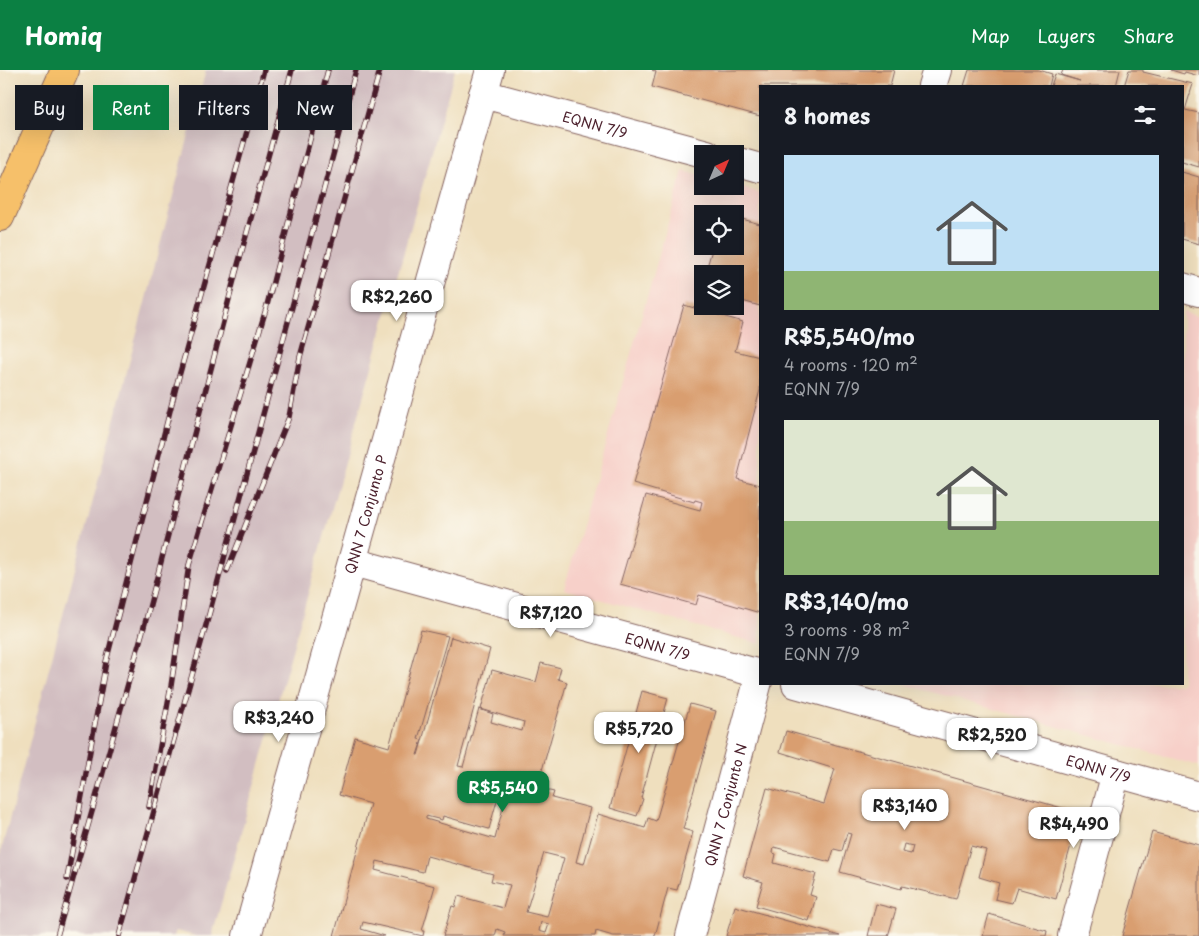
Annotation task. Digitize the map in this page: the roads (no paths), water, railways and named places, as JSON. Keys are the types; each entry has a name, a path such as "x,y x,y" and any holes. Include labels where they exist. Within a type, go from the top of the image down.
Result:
{"main road":[{"path":"0,217 65,70"}],"street":[{"path":"932,85 936,70"},
{"name":"EQNN 7/9","path":"487,82 694,149"},
{"name":"QNN 7 Conjunto P","path":"247,936 487,82"},
{"path":"744,164 759,168"},
{"path":"1184,288 1199,292"},
{"name":"EQNN 7/9","path":"353,562 759,674"},
{"name":"QNN 7 Conjunto N","path":"690,936 759,678"},
{"name":"EQNN 7/9","path":"804,685 866,693 1116,773 1199,796"},
{"path":"1072,936 1116,773"}],"railway":[{"path":"67,879 106,662 176,387 264,70"},
{"path":"57,936 147,616 236,272 292,70"},
{"path":"149,807 171,686 189,565 266,309 328,70"},
{"path":"119,936 208,618 356,70"},
{"path":"227,571 289,417 300,357 380,70"}]}
